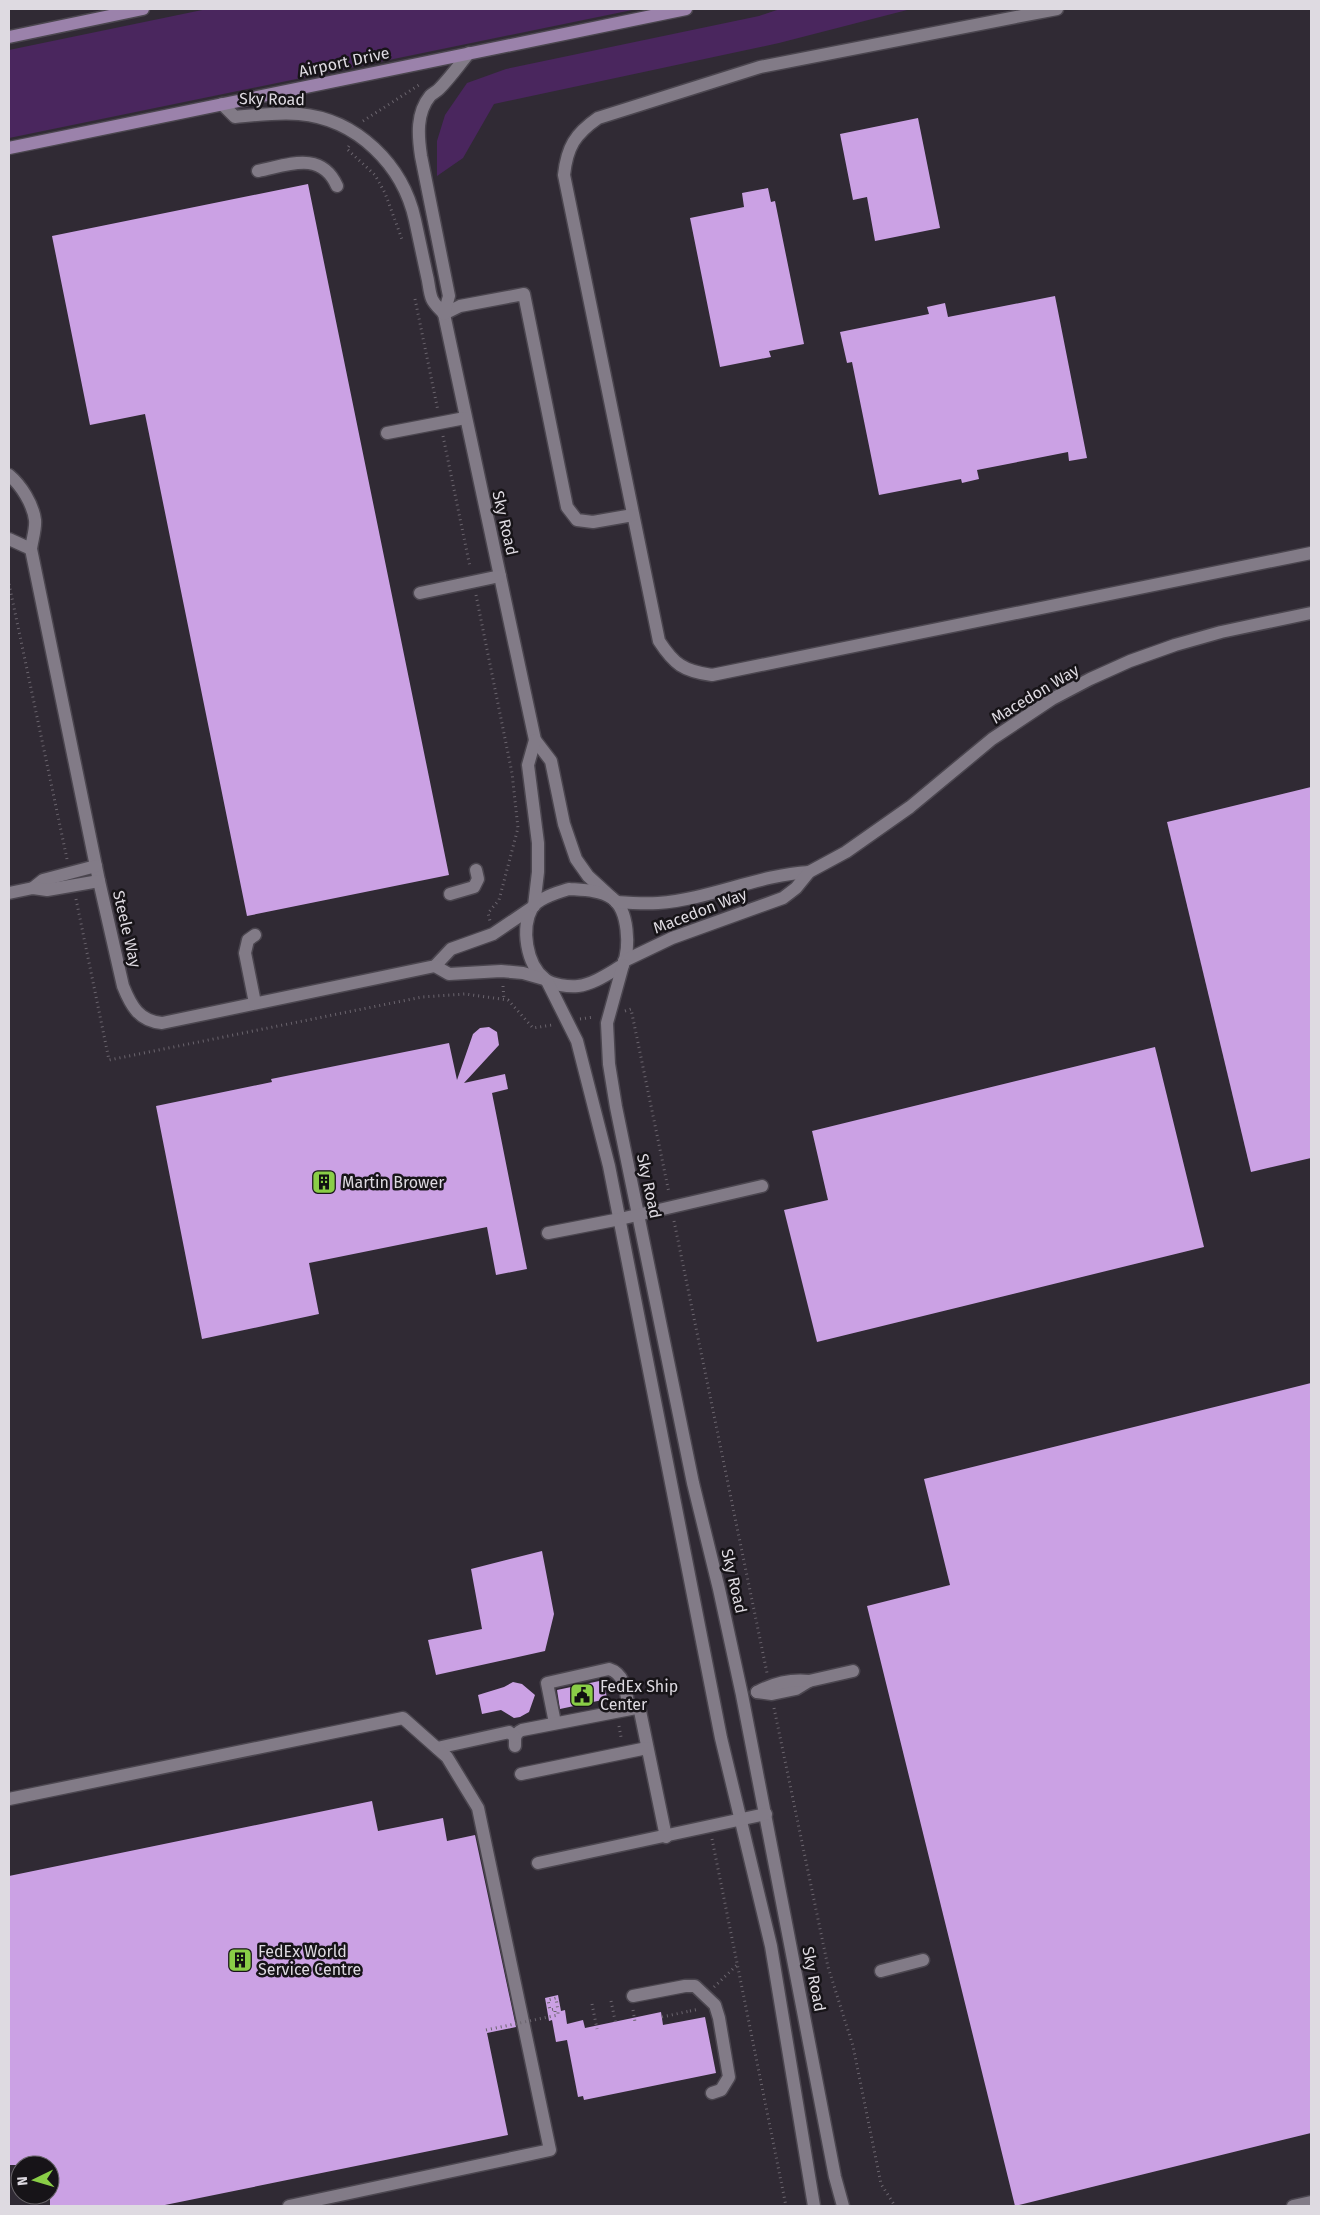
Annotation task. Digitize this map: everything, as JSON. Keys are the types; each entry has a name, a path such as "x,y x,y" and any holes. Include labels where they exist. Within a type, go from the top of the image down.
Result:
{"main road":[{"path":"9,36 143,9"},
{"name":"Airport Drive","path":"9,148 686,9"}],"street":[{"path":"1058,9 760,67 598,118 583,128 573,141 566,158 564,175 659,641 669,656 682,668 696,673 712,675 1311,553"},
{"name":"Sky Road","path":"469,53 438,90 431,95 424,107 419,122 418,138 449,296 444,314 535,740 550,761 564,824 576,859 588,876 614,900"},
{"name":"Sky Road","path":"222,104 234,117 276,113 301,114 325,119 356,134 384,157 395,171 408,195 432,299 444,314"},
{"path":"258,171 299,163 317,164 326,168 337,186"},
{"path":"444,314 460,306 524,294 567,507 578,520 593,522 633,515"},
{"path":"387,433 465,418"},
{"name":"Steele Way","path":"9,475 16,481 26,496 35,520 31,549 99,881 123,986 130,1002 139,1015 153,1022 162,1022 435,966 449,974 501,971 523,973 545,980"},
{"path":"9,539 31,549"},
{"path":"420,593 500,576"},
{"name":"Macedon Way","path":"624,963 672,938 783,898 796,888 809,872 882,828 1013,724 1090,679 1130,661 1176,645 1221,632 1311,613"},
{"name":"Sky Road","path":"533,906 538,872 538,843 528,765 535,740"},
{"path":"9,893 33,888 47,890 72,880 96,866"},
{"path":"450,894 474,887 478,879 476,870"},
{"name":"Macedon Way","path":"614,900 659,903 686,899 791,873 809,872"},
{"path":"72,880 99,881"},
{"path":"435,966 451,949 477,942 493,934 533,906 558,892 569,889 594,892 614,900 621,912 626,932 627,952 624,963 604,976 584,985 565,985 545,980"},
{"path":"533,906 528,918 526,939 532,961 569,1021 578,1041 620,1220 669,1482 721,1738 771,1946 814,2206"},
{"path":"255,935 248,940 245,953 255,1003"},
{"name":"Sky Road","path":"624,963 608,1014 606,1041 609,1064 693,1483 742,1695 835,2177 843,2206"},
{"path":"548,1233 620,1220 762,1186"},
{"path":"555,1723 547,1683 599,1671 610,1669 616,1671 620,1676 629,1709"},
{"path":"742,1695 771,1690 796,1689 809,1681 853,1671"},
{"path":"437,1748 509,1732 515,1741 517,1733 522,1730 636,1708 640,1711 666,1837"},
{"path":"9,1799 403,1718 447,1757 478,1808 550,2150 289,2206"},
{"path":"521,1774 648,1748"},
{"path":"538,1863 766,1814"},
{"path":"881,1971 923,1960"},
{"path":"633,1996 685,1986 695,1986 715,2005 729,2069 729,2077 721,2090 712,2093"},
{"path":"1293,2206 1311,2202"}],"path":[{"path":"405,252 391,209 375,175 347,149 365,118 419,85 431,95"},
{"path":"413,290 512,773 518,828 499,900 488,913 493,934"},
{"path":"9,584 109,1060 422,997 465,994 508,1000 533,1028 631,1009 828,1967 853,2046 881,2184 895,2206"},
{"path":"501,971 504,1000"},
{"path":"709,1827 786,2206"},
{"path":"486,2030 558,2014 556,1998 548,2000 550,2010 555,2009 557,2011"},
{"path":"611,2001 616,2025"},
{"path":"592,2004 597,2029"}],"shaded area":[{"path":"207,9 637,9 9,138 9,50"},
{"path":"780,9 911,9 779,43 494,104 463,158 437,176 437,141 445,115 467,83 506,69 759,16"}],"building":[{"path":"918,118 940,228 875,241 867,197 853,200 840,134"},
{"path":"308,184 449,875 247,916 145,414 90,425 52,236"},
{"path":"768,188 771,202 775,201 804,344 769,351 771,357 720,367 690,218 744,207 742,193"},
{"path":"1055,296 1087,458 1069,461 1068,452 977,470 979,479 962,483 961,479 879,495 852,362 847,363 840,332 929,314 927,307 945,303 948,317"},
{"path":"1311,787 1311,1158 1251,1172 1167,822"},
{"name":"Martin Brower","path":"489,1027 497,1032 499,1045 464,1083 505,1074 508,1089 492,1093 527,1269 496,1275 487,1227 309,1263 319,1314 202,1339 156,1106 272,1082 271,1079 449,1043 457,1080 473,1034 480,1028"},
{"path":"1155,1047 1204,1247 817,1342 784,1210 828,1200 812,1131"},
{"path":"1311,1383 1311,2133 1015,2206 867,1606 950,1585 924,1479"},
{"path":"542,1551 554,1614 545,1651 436,1675 428,1640 482,1629 471,1569"},
{"name":"FedEx Ship Center","path":"604,1680 607,1699 560,1709 557,1690"},
{"path":"513,1682 522,1684 535,1695 529,1712 514,1718 501,1710 482,1714 478,1695 504,1687"},
{"name":"FedEx World Service Centre","path":"372,1801 378,1831 443,1818 447,1841 475,1835 516,2027 487,2033 508,2135 160,2206 50,2206 60,2205 60,2155 10,2155 9,2165 9,1876"},
{"path":"558,1995 561,2011 565,2010 567,2024 583,2020 585,2028 661,2012 663,2025 705,2017 716,2073 584,2100 583,2096 578,2097 567,2040 556,2042 552,2020 549,2021 545,1998"}],"place":[{"name":"Martin Brower","path":"324,1182"},
{"name":"FedEx Ship Center","path":"582,1695"},
{"name":"FedEx World Service Centre","path":"240,1960"}]}
